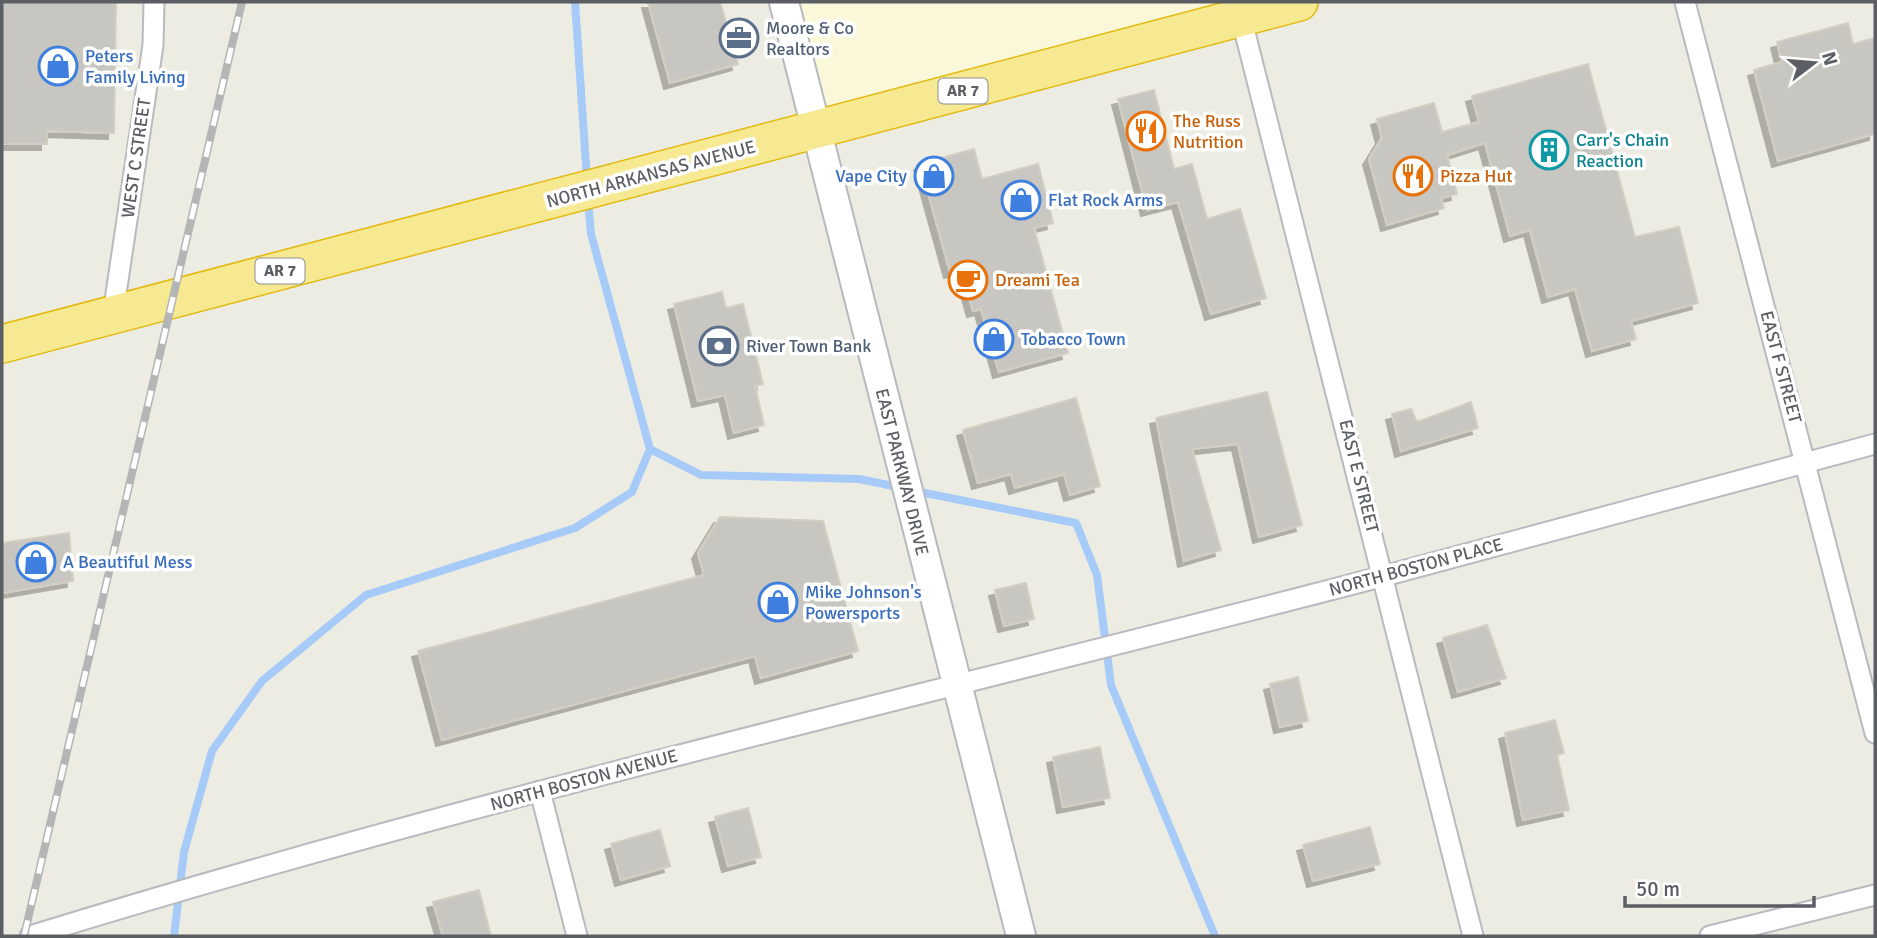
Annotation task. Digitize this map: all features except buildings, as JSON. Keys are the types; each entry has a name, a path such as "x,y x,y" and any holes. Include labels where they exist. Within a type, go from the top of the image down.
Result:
{"highway":[{"name":"NORTH ARKANSAS AVENUE","path":"2,344 1299,2"}],"main road":[{"name":"EAST PARKWAY DRIVE","path":"784,2 913,520 1021,936"}],"street":[{"name":"WEST C STREET","path":"113,314 153,44 154,2"},
{"name":"EAST F STREET","path":"1685,2 1875,733"},
{"name":"EAST E STREET","path":"1241,17 1473,936"},
{"name":"NORTH BOSTON PLACE","path":"955,684 1384,576 1875,444"},
{"name":"NORTH BOSTON AVENUE","path":"30,936 214,880 540,791 955,684"},
{"path":"540,791 578,936"},
{"path":"1710,936 1875,895"}],"shaded area":[{"path":"784,2 1307,2 817,130"}],"waterway":[{"path":"575,2 587,180"},
{"path":"174,936 184,852 212,751 262,681 366,595 575,528 632,492 650,449 591,234 588,200"},
{"path":"650,449 701,475 859,479 903,488"},
{"path":"915,491 1076,523 1097,575 1111,685 1215,936"}],"railway":[{"path":"24,936 242,2"}],"place":[{"name":"Moore & Co Realtors","path":"739,38"},
{"name":"Peters Family Living","path":"58,66"},
{"name":"The Russ Nutrition","path":"1146,131"},
{"name":"Carr's Chain Reaction","path":"1549,150"},
{"name":"Vape City","path":"934,176"},
{"name":"Pizza Hut","path":"1413,176"},
{"name":"Flat Rock Arms","path":"1021,200"},
{"name":"Dreami Tea","path":"968,280"},
{"name":"Tobacco Town","path":"994,339"},
{"name":"River Town Bank","path":"719,346"},
{"name":"A Beautiful Mess","path":"36,562"},
{"name":"Mike Johnson's Powersports","path":"778,602"}]}
